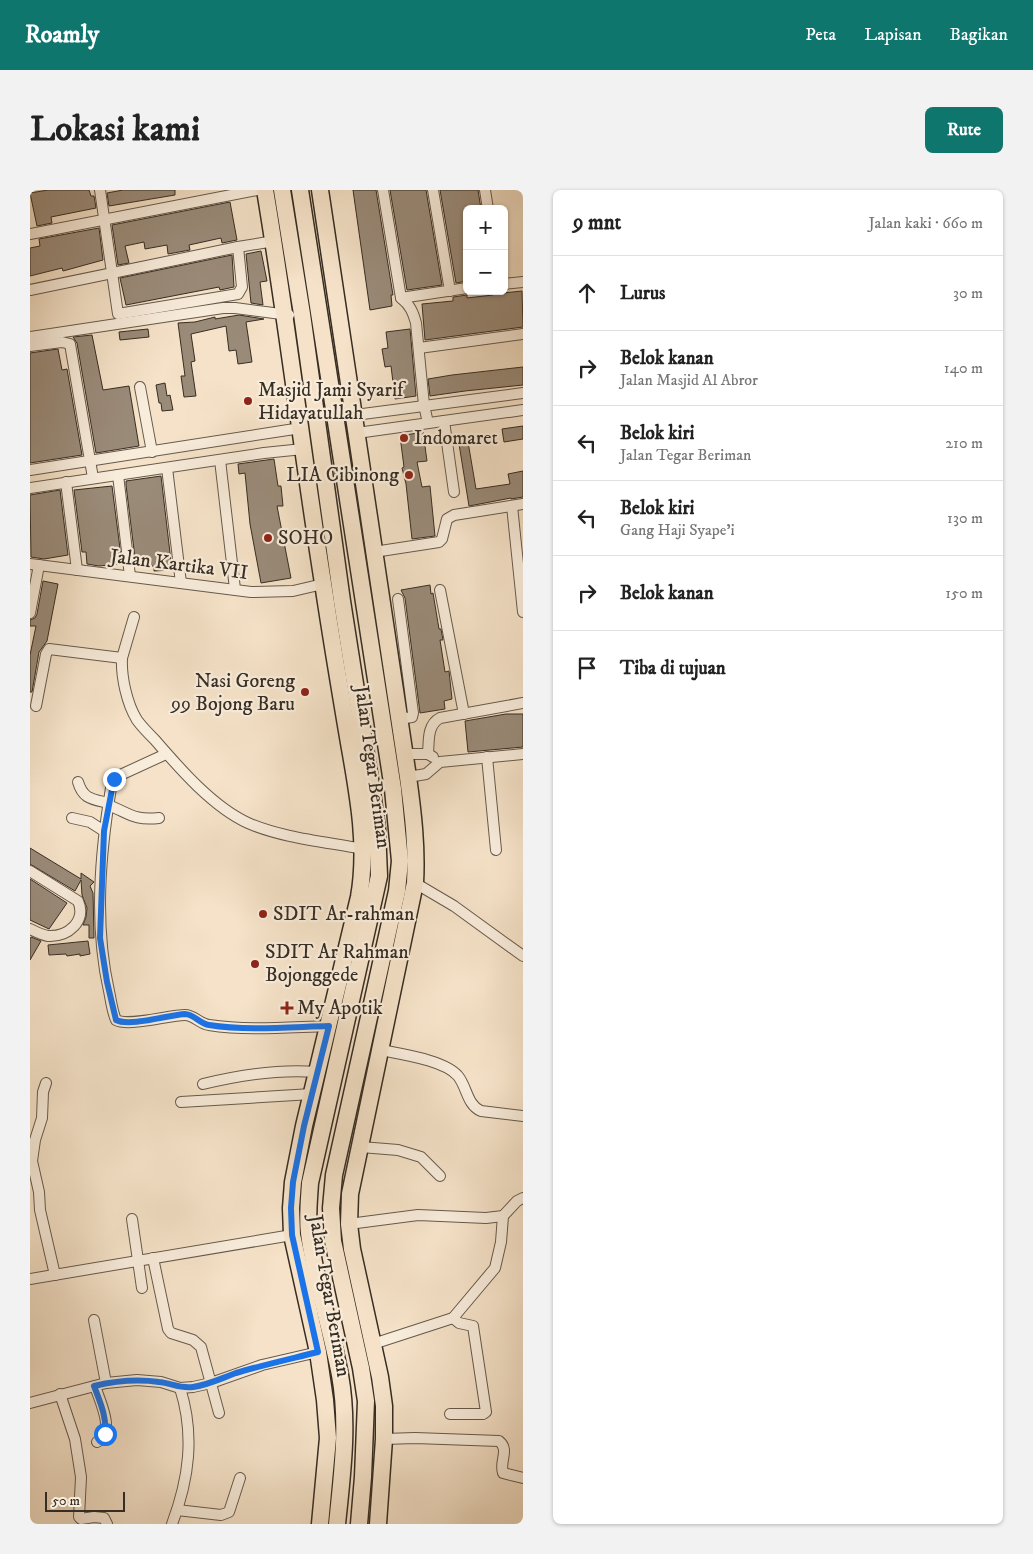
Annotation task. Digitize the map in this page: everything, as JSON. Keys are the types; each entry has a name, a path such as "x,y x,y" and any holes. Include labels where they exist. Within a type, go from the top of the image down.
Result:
{"main road":[{"name":"Jalan Tegar Beriman","path":"265,190 285,315 323,584 334,602 372,792 379,854 379,876 346,983 329,1026 293,1182 291,1208 292,1235 318,1352 326,1400 328,1438 320,1524"},
{"name":"Jalan Tegar Beriman","path":"282,190 302,314 363,849 363,876 310,1183 308,1209 313,1256 340,1376 344,1409 342,1475 337,1524"},
{"name":"Jalan Tegar Beriman","path":"300,190 393,789 400,861 397,891 334,1175 331,1208 336,1255 361,1368 366,1400 359,1524"},
{"name":"Jalan Tegar Beriman","path":"320,190 381,597 396,645 399,719 414,827 416,858 415,883 350,1194 349,1224 352,1248 373,1344 384,1406 384,1439 378,1524"},
{"path":"321,323 341,321"},
{"path":"364,600 381,597"},
{"path":"372,792 393,789"},
{"path":"375,990 392,993"},
{"path":"350,1317 360,1285"},
{"path":"342,1475 363,1477"}],"street":[{"path":"100,190 118,314 230,297 238,294 242,286 238,247"},
{"path":"30,234 232,192 257,190"},
{"path":"383,190 401,298 408,303 413,312 419,348 424,405 428,423"},
{"path":"433,190 450,291"},
{"path":"485,190 487,205"},
{"path":"30,290 238,247 274,242"},
{"path":"508,284 523,282"},
{"path":"401,298 463,289"},
{"path":"30,337 223,308 285,315 302,314"},
{"path":"419,348 523,334"},
{"path":"30,346 62,342 70,344 93,478"},
{"path":"140,387 152,452"},
{"path":"354,415 523,393"},
{"path":"357,433 523,410"},
{"path":"444,421 454,492"},
{"path":"30,470 273,434 300,428"},
{"path":"262,435 264,453"},
{"path":"30,488 264,453 303,449"},
{"path":"220,460 234,589"},
{"path":"166,468 181,583"},
{"path":"118,475 130,576"},
{"path":"66,482 77,570"},
{"path":"374,552 439,542 442,539 449,516 523,504"},
{"path":"512,506 523,612"},
{"path":"30,613 35,564"},
{"name":"Jalan Kartika VII","path":"35,564 252,592 293,591 323,584"},
{"path":"440,590 464,714"},
{"path":"396,645 398,599"},
{"path":"134,617 122,658 127,691 137,720 166,754 214,801 229,813 250,824 298,837 363,849"},
{"path":"36,706 46,654 49,649 122,658"},
{"path":"428,754 430,727 440,718 523,703"},
{"path":"166,754 116,777 112,782 104,831 100,938 107,982 116,1020 119,1022 139,1021 186,1014 207,1025 276,1028 329,1026"},
{"path":"404,754 428,754 440,762"},
{"path":"408,778 426,774 440,762 523,754"},
{"path":"487,757 496,850"},
{"path":"78,782 83,795 88,798 108,804 138,818 159,818"},
{"path":"72,818 90,822 104,831"},
{"path":"30,871 78,901 80,914 79,922 66,932 48,936 30,929"},
{"path":"415,883 454,906 523,956"},
{"path":"380,1050 412,1056 445,1066 458,1075 470,1097 472,1105 481,1111 523,1116"},
{"path":"204,1084 238,1076 301,1070 318,1072"},
{"path":"46,1083 43,1092 42,1118 35,1140 32,1161 35,1202 40,1210 55,1275"},
{"path":"181,1102 312,1094"},
{"path":"361,1147 398,1150 421,1157 440,1176"},
{"path":"373,1344 453,1318 495,1268 504,1216 517,1201 523,1198"},
{"path":"349,1224 418,1215 486,1218 504,1216"},
{"path":"132,1219 142,1288"},
{"path":"30,1279 292,1235"},
{"path":"153,1258 168,1329 171,1333 193,1340 201,1347 219,1413"},
{"path":"450,1414 483,1414 486,1412 473,1326 459,1323 453,1318"},
{"path":"94,1320 106,1383"},
{"path":"30,1404 60,1394 106,1383 137,1380 161,1382 180,1388 192,1387 318,1352"},
{"path":"94,1386 104,1412 106,1425 105,1434 97,1442"},
{"path":"172,1524 186,1472 189,1442 188,1421 180,1388"},
{"path":"60,1394 75,1439 81,1477 79,1517 81,1519 104,1518 107,1524"},
{"path":"384,1439 415,1438 499,1441 503,1444 505,1450 501,1466 503,1473 523,1478"},
{"path":"177,1510 221,1515 229,1512 240,1478"}],"building":[{"path":"48,190 89,190 91,196 94,196 96,208 51,217 52,223 37,226 30,193"},
{"path":"123,190 175,190 175,195 109,206 107,193"},
{"path":"353,190 376,190 393,295 391,295 392,306 370,310"},
{"path":"390,190 426,190 442,285 407,290"},
{"path":"440,190 478,190 480,205 463,205 463,282 456,283"},
{"path":"230,202 237,240 222,243 221,238 189,245 190,250 168,254 167,245 145,249 144,242 125,246 129,263 118,265 112,225"},
{"path":"99,228 103,260 63,271 62,268 30,276 30,248 40,246 39,239"},
{"path":"261,251 267,281 260,282 263,305 251,303 246,254"},
{"path":"232,255 234,287 220,290 219,287 126,305 120,278"},
{"path":"522,291 523,327 425,340 422,304 453,301 453,297 467,295 467,298 508,295 508,292"},
{"path":"239,315 264,319 246,322 252,362 238,364 236,350 229,351 226,326 191,334 195,361 191,362 196,396 184,397 181,376 185,376 178,323"},
{"path":"148,329 149,337 120,340 119,332"},
{"path":"410,329 416,396 395,399 391,366 385,367 382,349 388,348 386,332"},
{"path":"92,335 103,390 129,386 139,446 96,453 77,343 73,337"},
{"path":"58,349 62,370 67,369 82,455 30,463 30,353"},
{"path":"523,367 523,385 430,396 428,379"},
{"path":"165,383 167,396 170,395 173,410 162,411 156,385"},
{"path":"523,426 523,439 504,442 502,429"},
{"path":"423,432 427,461 417,462 422,487 430,486 435,536 412,539 406,484 402,468 404,467 400,436"},
{"path":"468,442 476,489 510,484 508,474 523,471 523,497 469,506 459,444"},
{"path":"274,459 278,486 281,486 283,506 277,506 291,578 261,583 250,524 245,473 239,474 238,464"},
{"path":"161,476 172,570 154,571 154,566 136,566 126,481"},
{"path":"112,486 122,564 99,566 87,564 86,552 82,552 74,490"},
{"path":"60,490 68,555 44,559 31,557 30,495"},
{"path":"43,581 58,584 47,641 39,652 32,692 30,692 30,655 36,626 30,626 30,620 35,618 37,614"},
{"path":"430,585 439,629 441,629 443,640 440,640 445,672 449,671 452,699 444,701 445,709 420,713 405,598 401,590"},
{"path":"506,714 523,714 523,747 468,752 465,721"},
{"path":"30,848 81,879 81,873 94,882 90,886 93,893 94,938 89,938 89,925 83,925 87,908 82,895 81,880 75,891 30,864"},
{"path":"30,879 67,903 49,929 30,920"},
{"path":"31,937 41,941 30,960 30,939"},
{"path":"88,941 90,954 80,956 80,954 67,956 66,954 49,955 48,945"}],"place":[{"name":"Masjid Jami Syarif Hidayatullah","path":"248,401"},
{"name":"Indomaret","path":"404,438"},
{"name":"LIA Cibinong","path":"409,475"},
{"name":"SOHO","path":"268,538"},
{"name":"Nasi Goreng 99 Bojong Baru","path":"305,692"},
{"name":"SDIT Ar-rahman","path":"263,914"},
{"name":"SDIT Ar Rahman Bojonggede","path":"255,964"},
{"name":"My Apotik","path":"287,1008"}],"route":[{"path":"105,1434 104,1412 94,1386 137,1380 161,1382 180,1388 192,1387 318,1352 292,1235 291,1208 293,1182 304,1126 329,1026 229,1027 207,1025 186,1014 139,1021 119,1022 116,1020 107,982 100,938 104,831 114,779"}]}
